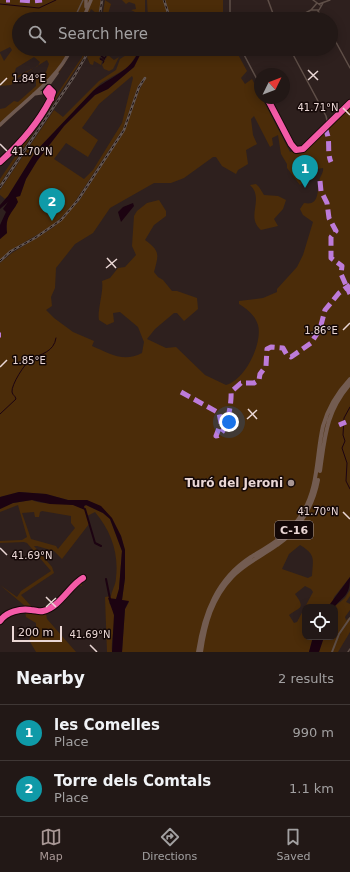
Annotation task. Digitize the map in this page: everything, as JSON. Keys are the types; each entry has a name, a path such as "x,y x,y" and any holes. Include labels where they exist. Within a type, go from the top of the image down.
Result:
{"highway":[{"path":"85,12 88,0"},
{"path":"0,124 57,70 66,56"},
{"path":"50,88 49,84 53,80 67,56"},
{"path":"0,124 54,74 65,60"},
{"path":"24,102 37,93 48,94"},
{"name":"C-16","path":"199,652 204,620 220,586 238,567 280,540 302,514 315,482 321,436 326,417 336,396 350,379"},
{"name":"C-16","path":"199,652 209,616 221,590 239,570 290,535 308,510 316,490 327,424 338,400 350,384"}],"street":[{"path":"79,12 88,0"},
{"path":"230,0 230,12"},
{"path":"268,0 272,12"},
{"path":"313,0 318,4"},
{"path":"313,0 314,5 320,12"},
{"path":"307,12 318,9 330,0"},
{"path":"318,4 318,9"},
{"path":"311,10 314,5 323,4"},
{"path":"338,46 350,68"},
{"path":"245,56 254,74"},
{"path":"294,56 326,116 328,124"},
{"path":"50,88 48,94 50,99"},
{"path":"0,162 24,140 50,99 53,91 50,88"},
{"path":"270,104 291,144 296,150 303,148 350,103"},
{"path":"326,116 334,118"},
{"path":"0,621 7,614 18,611 27,609 40,612 49,609 83,578"},
{"path":"332,652 338,634 350,618"}],"shaded area":[{"path":"0,0 101,0 99,12 95,12 91,9 90,12 12,12 12,50 10,47 0,52"},
{"path":"105,0 111,4 109,12 103,12"},
{"path":"122,0 145,0 145,12 135,12 131,10 136,9 135,4 129,2 126,4"},
{"path":"147,0 163,0 167,12 148,12"},
{"path":"165,0 223,0 223,12 169,12"},
{"path":"12,50 12,56 69,56 60,71 0,127 0,109 5,108 14,101 18,102 36,86 36,79 46,72 49,64 47,60 38,65 40,62 34,57 16,68 13,77 34,68 19,77 11,85 0,86 0,53 4,61"},
{"path":"84,56 0,184 0,179"},
{"path":"100,56 99,59 102,61 101,65 94,61 93,65 90,64 87,57"},
{"path":"107,56 114,60 119,57 113,69 109,71 104,69 102,65"},
{"path":"124,56 136,56 129,67 101,83 36,151 8,196 5,199 0,195 0,190 54,110 63,117 99,81 116,70 120,59"},
{"path":"136,56 140,56 134,67 108,89 95,95 64,126 37,161 26,179 20,196 16,197 18,202 9,216 7,233 0,239 0,225 6,212 3,209 8,202 0,209 0,205 8,196 36,151 93,91 119,74 131,64"},
{"path":"140,56 239,56 247,71 241,78 245,84 252,79 254,83 254,104 265,104 290,152 302,150 350,105 350,577 334,597 332,604 307,604 313,592 305,586 295,594 301,605 299,609 289,615 294,623 297,622 302,613 302,640 312,640 309,652 122,652 125,609 129,602 122,600 125,578 125,550 121,536 111,518 87,500 68,500 46,494 19,492 0,497 0,263 12,253 54,227 79,201 125,130 138,93 145,79 144,78 138,86 123,129 70,209 52,226 11,250 0,260 0,239 7,233 6,225 8,218 16,206 15,197 20,196 26,179 37,161 64,126 95,95 108,89 134,67","holes":["132,76 133,78 122,123 93,170 84,179 54,159 66,143 88,157 98,140 82,128 99,104","254,116 270,147 273,145 272,138 278,135 281,154 287,164 287,168 300,185 311,175 311,170 323,168 323,170 315,201 312,203 304,203 300,209 303,215 313,222 303,255 297,267 277,289 277,292 263,298 239,301 239,304 248,310 255,318 259,333 258,341 251,360 246,369 233,382 226,385 205,375 176,347 166,348 147,339 155,329 174,313 177,313 184,321 198,309 197,298 177,291 172,291 154,272 157,261 157,253 156,250 145,240 154,225 166,216 166,211 159,200 147,203 137,211 134,216 132,246 136,255 125,267 118,268 110,278 102,281 99,320 107,325 114,322 113,313 120,312 138,327 144,342 142,353 135,356 122,357 110,354 92,346 94,341 73,332 46,310 52,306 51,297 55,288 56,268 75,244 93,233 110,208 154,183 171,183 184,178 213,157 216,157 222,166 236,174 238,170 248,164 246,150 257,144 253,135 251,119","300,545 309,552 313,561 312,576 308,578 282,569 289,554"]},
{"path":"256,184 264,195 278,196 286,200 283,209 274,219 278,226 261,230 257,225 254,214 256,196 250,185"},
{"path":"133,203 134,206 121,222 118,212 123,207"},
{"path":"19,492 46,494 68,500 87,500 101,506 112,518 121,536 125,550 125,578 122,600 129,601 125,609 122,652 112,652 114,615 108,598 116,599 119,589 122,551 110,519 103,513 86,505 84,506 85,510 73,505 50,504 32,500 13,503 0,509 0,497"},
{"path":"32,500 44,503 70,504 82,508 86,505 103,513 110,519 122,551 119,589 116,600 111,599 109,603 114,614 112,652 107,652 105,597 111,596 115,585 117,569 115,551 113,543 101,519 95,512 87,516 89,524 62,559 54,551 34,546 52,567 54,573 21,595 31,606 44,609 66,593 80,576 82,586 78,585 46,614 47,619 76,652 36,652 29,640 36,627 36,623 26,617 25,611 6,616 0,624 1,619 6,613 18,610 25,606 0,585 17,597 21,591 51,571 27,543 0,543 0,541 22,540 27,537 18,505 0,512 0,509 13,503","holes":["42,511 71,516 71,523 75,528 58,549 56,546 31,539 22,513 34,512 35,517 39,517 40,512"]},
{"path":"350,577 349,588 346,594 337,604 330,604"},
{"path":"350,590 350,596 346,602 350,604 350,610 345,617 346,620 350,617 350,632 338,652 319,652 323,640 338,640 338,604 345,598"},
{"path":"312,640 323,640 319,652 309,652"}],"waterway":[{"path":"0,4 39,8 56,0"},
{"path":"101,56 105,59 100,59 104,61 103,63"},
{"path":"101,56 105,58 106,56"},
{"path":"0,414 16,399 12,393 12,389 25,365 31,359 50,349 55,343 56,338"},
{"path":"350,407 344,418 343,435 345,441 342,448 347,463 346,481 350,489"},
{"path":"85,509 95,543 101,546"},
{"path":"106,579 110,599"}],"railway":[{"path":"100,12 102,0"},
{"path":"164,0 168,12"},
{"path":"0,187 75,75 86,56"},
{"path":"0,261 11,251 35,238 61,220 78,200 124,130 139,87 145,78"}],"marked path":[{"path":"20,0 42,0"},
{"path":"324,127 328,136 331,162"},
{"path":"320,181 321,191 327,203 329,218 336,231 331,237 331,258 342,266 341,274 350,294"},
{"path":"181,392 219,413 221,423 216,436 220,434 228,417 231,403 231,392 241,383 254,383 259,380 260,374 266,366 267,349 271,347 283,348 287,355 291,357 311,343 320,329 325,310 339,293 350,285"},
{"path":"339,425 346,422"}],"cycle path":[{"path":"0,162 21,141 40,118 50,100 50,99 51,98 53,92 49,88 46,92 51,99"},
{"path":"270,104 291,144 296,150 303,149 350,103"},
{"path":"0,621 6,615 18,610 42,611 49,609 83,578"}],"place":[{"name":"les Comelles","path":"305,188"},
{"name":"Torre dels Comtals","path":"52,221"},
{"name":"Turó del Jeroni","path":"291,483"}]}
